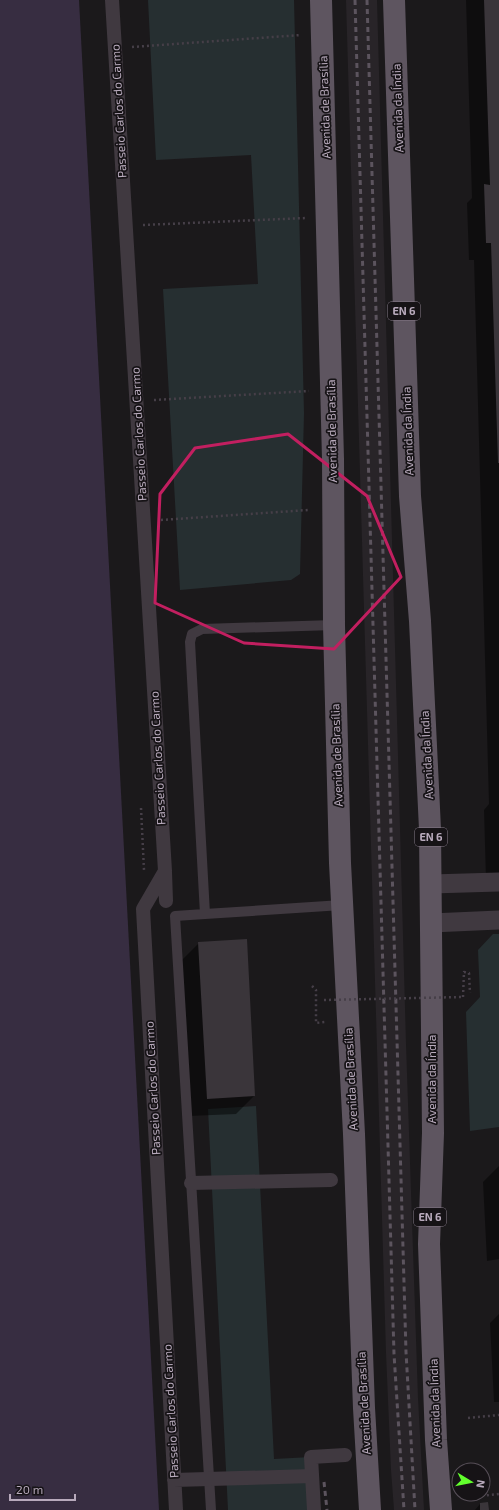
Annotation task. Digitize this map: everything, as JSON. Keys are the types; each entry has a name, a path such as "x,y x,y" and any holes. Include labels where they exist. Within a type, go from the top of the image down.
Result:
{"main road":[{"name":"Avenida de Brasília","path":"322,0 333,459 334,626 342,905 354,1134 364,1408 370,1510"},
{"name":"Avenida da Índia","path":"394,0 410,496 420,621 430,829 432,1133 429,1244 436,1440 441,1510"}],"street":[{"name":"Passeio Carlos do Carmo","path":"112,0 165,872 143,909 176,1510"},
{"path":"165,872 166,901"},
{"path":"431,884 499,882"},
{"path":"431,923 499,920"},
{"path":"191,1183 330,1180"},
{"path":"314,1510 311,1457 344,1455"},
{"path":"174,1480 312,1476"}],"lane":[{"path":"205,914 190,642 192,634 202,629 334,626"},
{"path":"211,1510 175,916 342,905"}],"path":[{"path":"115,48 304,34"},
{"path":"126,226 309,217"},
{"path":"136,401 312,391"},
{"path":"144,522 308,510"},
{"path":"324,1008 324,1000 464,997 464,972 470,973 470,994"},
{"path":"312,986 316,990 316,1023 325,1022 325,1015"},
{"path":"468,1418 499,1415"}],"highlighted area":[{"path":"288,434 367,496 401,577 334,649 244,643 155,603 160,494 195,448"}],"shaded area":[{"path":"0,0 79,0 159,1510 0,1510"},
{"path":"148,0 294,0 304,413 300,574 291,580 180,590 163,289 258,284 251,155 156,160"},
{"path":"346,0 377,0 406,1044 418,1398 424,1510 394,1510 391,1470 386,1353"},
{"path":"493,934 499,934 499,1127 470,1131 466,1012 480,997 478,950"},
{"path":"256,1106 274,1459 311,1457 314,1510 228,1510 208,1109"}],"building":[{"path":"484,0 499,0 499,463 491,243 486,243 484,184 490,185"},
{"path":"247,939 255,1096 207,1099 198,942"},
{"path":"488,1502 489,1510 480,1510 480,1503"}],"railway":[{"path":"355,0 394,1354 404,1510"},
{"path":"367,0 406,1352 415,1510"},
{"path":"324,1482 327,1510"}]}
